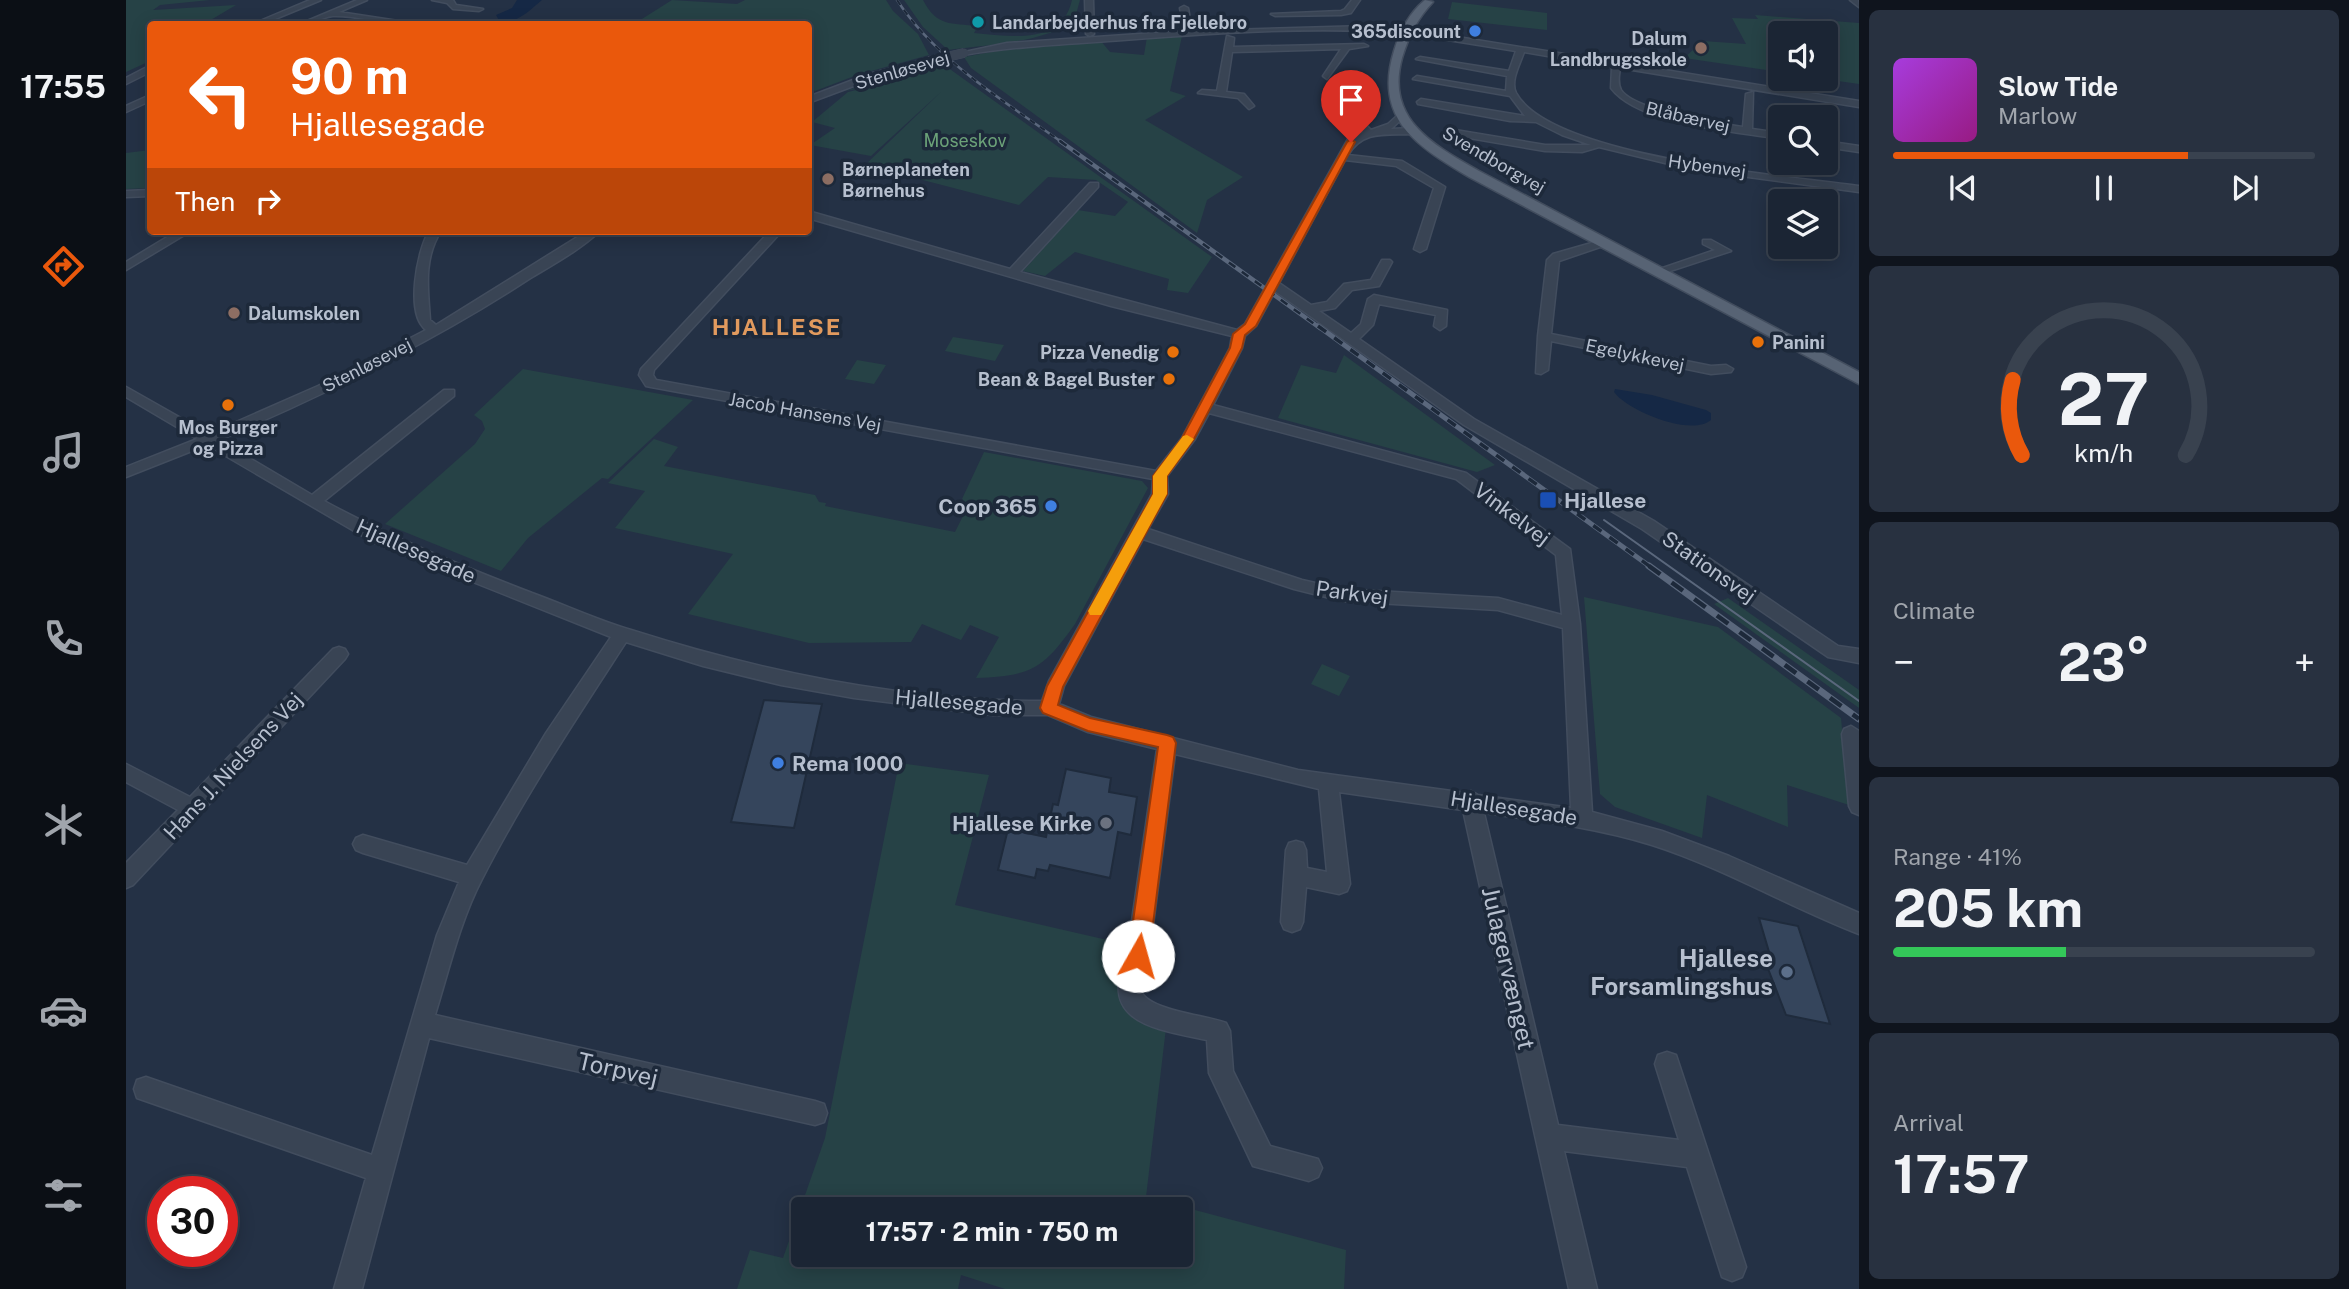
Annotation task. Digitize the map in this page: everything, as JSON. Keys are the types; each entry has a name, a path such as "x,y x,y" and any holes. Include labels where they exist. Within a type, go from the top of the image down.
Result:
{"main road":[{"path":"1391,82 1405,63 1419,17 1417,13 1428,1"},
{"path":"1391,82 1392,67 1413,37 1428,1"},
{"name":"Svendborgvej","path":"1391,82 1392,99 1399,117 1412,131 1455,164 1859,379"}],"street":[{"path":"266,21 317,0"},
{"path":"313,21 363,0"},
{"path":"436,0 450,1 453,7 479,9"},
{"path":"1279,30 1273,11 1341,12 1348,11 1356,0"},
{"path":"1854,0 1859,5"},
{"path":"1087,36 1089,3"},
{"path":"1184,8 1188,33"},
{"path":"333,14 390,21"},
{"path":"268,21 274,18"},
{"name":"Stenløsevej","path":"812,98 854,82 929,61 997,47 1087,36 1354,29 1447,39 1859,104"},
{"path":"1222,94 1231,31"},
{"path":"1228,50 1364,46"},
{"path":"1327,76 1346,47"},
{"path":"1417,79 1511,94 1513,74 1520,51"},
{"path":"1420,59 1513,74"},
{"name":"Blåbærvej","path":"1616,66 1615,88 1634,104 1675,118 1768,134"},
{"path":"126,83 147,72"},
{"path":"1202,93 1241,96 1249,106"},
{"name":"Hybenvej","path":"1511,94 1517,103 1535,118 1597,145 1661,160 1859,189"},
{"name":"Blåbærvej","path":"1747,130 1750,94"},
{"path":"126,109 147,97"},
{"name":"Hybenvej","path":"1420,102 1510,118 1535,118"},
{"path":"1367,105 1359,124 1369,132 1412,131"},
{"path":"1049,708 1055,686 1160,494 1160,476 1188,439 1236,348 1239,334 1250,326 1342,157 1353,139 1391,126 1399,117"},
{"name":"Hybenvej","path":"1449,131 1516,144 1571,149 1590,149 1597,145"},
{"path":"1838,146 1859,149"},
{"path":"1342,157 1398,163 1440,187 1421,245 1407,239"},
{"path":"1012,274 1094,185"},
{"path":"126,194 147,193"},
{"path":"812,215 1012,274 1239,334"},
{"path":"126,267 178,235"},
{"path":"433,235 426,246 421,266 424,320 436,331"},
{"name":"Stenløsevej","path":"126,472 210,439 351,374 436,331 588,235"},
{"name":"Jacob Hansens Vej","path":"772,235 648,369 646,375 651,383 1160,476"},
{"path":"1657,272 1725,251 1707,242"},
{"path":"1541,370 1553,260 1557,256 1602,243"},
{"path":"1308,309 1331,305 1348,287 1375,283 1386,262"},
{"name":"Stationsvej","path":"1273,284 1469,422 1648,525 1828,648 1840,655 1857,656"},
{"path":"1351,340 1367,325 1374,299 1443,313 1440,326"},
{"name":"Egelykkevej","path":"1544,336 1711,370 1726,369"},
{"name":"Hjallesegade","path":"126,391 379,538 622,634 739,668 842,689 993,708 1049,708 1088,724 1252,767 1328,783 1471,800 1582,818 1655,837 1722,863 1859,925"},
{"path":"313,502 449,393"},
{"name":"Vinkelvej","path":"1204,407 1461,476 1563,553 1571,624 1582,818"},
{"name":"Parkvej","path":"1139,532 1300,585 1342,595 1498,604 1571,624"},
{"path":"348,1289 421,1024 448,935 472,876 509,809 622,634"},
{"name":"Hans J. Nielsens Vej","path":"126,878 339,654"},
{"path":"1851,734 1859,806"},
{"path":"1167,743 1138,956 1128,972 1127,990 1131,1004 1146,1013 1218,1031 1221,1073 1262,1157 1309,1168"},
{"path":"126,772 193,808"},
{"path":"1296,875 1339,884 1328,783"},
{"name":"Julagervænget","path":"1471,800 1583,1289"},
{"path":"363,844 472,876"},
{"path":"1293,922 1296,850"},
{"name":"Torpvej","path":"421,1024 815,1113"},
{"path":"1667,1064 1732,1267"},
{"path":"146,1088 379,1170"},
{"path":"1548,1136 1696,1155"}],"green space":[{"path":"126,0 210,0 160,5 153,10 236,5 209,21 147,21 147,62 126,72"},
{"path":"672,0 737,4 745,0 886,0 893,11 918,34 929,55 857,75 815,91 812,89 812,21 639,21"},
{"path":"904,0 923,0 939,19 952,24 978,26 974,33 1018,36 1033,35 1058,25 1072,0 1080,0 1075,18 1050,33 1015,42 948,50 923,27"},
{"path":"1452,2 1547,13 1547,30 1448,19"},
{"path":"1755,15 1833,21 1768,21 1768,70 1684,58 1703,41 1746,44 1732,18 1758,19"},
{"path":"1838,21 1859,23 1859,84 1838,81"},
{"name":"Moseskov","path":"1182,36 1170,91 1186,96 1145,120 1243,177 1207,200 1197,233 971,68 964,57 1018,47 1100,40 1110,52 1144,55 1147,37"},
{"name":"Moseskov","path":"940,62 1212,257 1188,293 1167,290 1169,279 1075,252 1045,276 1023,271 1078,210 1115,216 1128,202 1096,180 1048,177 1019,205 865,165 942,91 871,156 812,145 835,128 812,122 848,92 873,86 845,91"},
{"path":"147,150 147,188 126,189 126,153"},
{"path":"953,337 1004,345 995,361 945,351"},
{"path":"1344,355 1495,465 1477,472 1278,418 1301,365 1336,373"},
{"path":"857,360 886,365 874,384 845,379"},
{"path":"523,369 693,400 608,479 602,478 528,538 501,571 385,524 475,444 485,429 482,421 474,415"},
{"path":"654,439 678,447 664,466 815,495 819,502 826,503 825,506 955,532 966,510 959,508 962,499 984,452 1142,481 1148,488 1075,624 1054,651 1023,672 976,678 999,637 970,625 961,640 922,624 911,642 809,643 688,614 733,554 615,528 645,491 608,483"},
{"path":"1584,597 1718,627 1841,718 1849,805 1787,785 1788,827 1707,795 1702,838 1615,807 1600,794"},
{"path":"1728,598 1859,690 1859,708 1714,604"},
{"path":"1322,664 1350,676 1339,696 1311,684"},
{"path":"899,763 989,775 955,905 1129,945 1122,968 1121,999 1166,1028 1146,1197 804,1197 825,1138"},
{"path":"1193,1209 1346,1250 1344,1289 1005,1289 961,1275 958,1289 737,1289 750,1250 783,1258 791,1235 791,1267 1193,1267"}],"water":[{"path":"517,0 542,0 518,19 499,21 496,15 512,8"},
{"path":"1615,389 1652,395 1706,410 1711,413 1711,420 1689,425 1660,420 1632,407 1614,392"}],"building":[{"name":"Rema 1000","path":"764,700 822,704 794,828 731,822"},
{"name":"Hjallese Kirke","path":"1066,769 1111,778 1109,792 1137,797 1131,835 1118,832 1110,878 1050,865 1048,871 1037,869 1035,878 998,870 1008,829 1046,837 1053,804 1058,805"},
{"name":"Hjallese Forsamlingshus","path":"1759,918 1798,926 1830,1024 1786,1015 1765,961 1772,962"}],"tram line":[{"path":"1604,520 1859,701"}],"railway":[{"path":"897,0 913,22 952,61 1063,143"},
{"path":"1060,141 1320,328"},
{"path":"1318,326 1652,568"},
{"path":"1649,566 1859,719"}],"slow traffic":[{"path":"1096,611 1160,494 1160,476 1187,439"}],"place":[{"name":"Landarbejderhus fra Fjellebro","path":"978,22"},
{"name":"365discount","path":"1475,31"},
{"name":"Dalum Landbrugsskole","path":"1701,48"},
{"name":"Børneplaneten Børnehus","path":"828,179"},
{"name":"Dalumskolen","path":"234,313"},
{"name":"Panini","path":"1758,342"},
{"name":"Pizza Venedig","path":"1173,352"},
{"name":"Bean & Bagel Buster","path":"1169,379"},
{"name":"Mos Burger og Pizza","path":"228,405"},
{"name":"Hjallese","path":"1548,500"},
{"name":"Coop 365","path":"1051,506"},
{"name":"Rema 1000","path":"778,763"},
{"name":"Hjallese Kirke","path":"1106,823"},
{"name":"Hjallese Forsamlingshus","path":"1787,972"}],"district":[{"name":"HJALLESE","path":"777,326"}],"route":[{"path":"1138,956 1167,743 1088,724 1049,708 1055,686 1160,494 1160,476 1188,439 1236,348 1239,334 1250,326 1351,142"}]}
